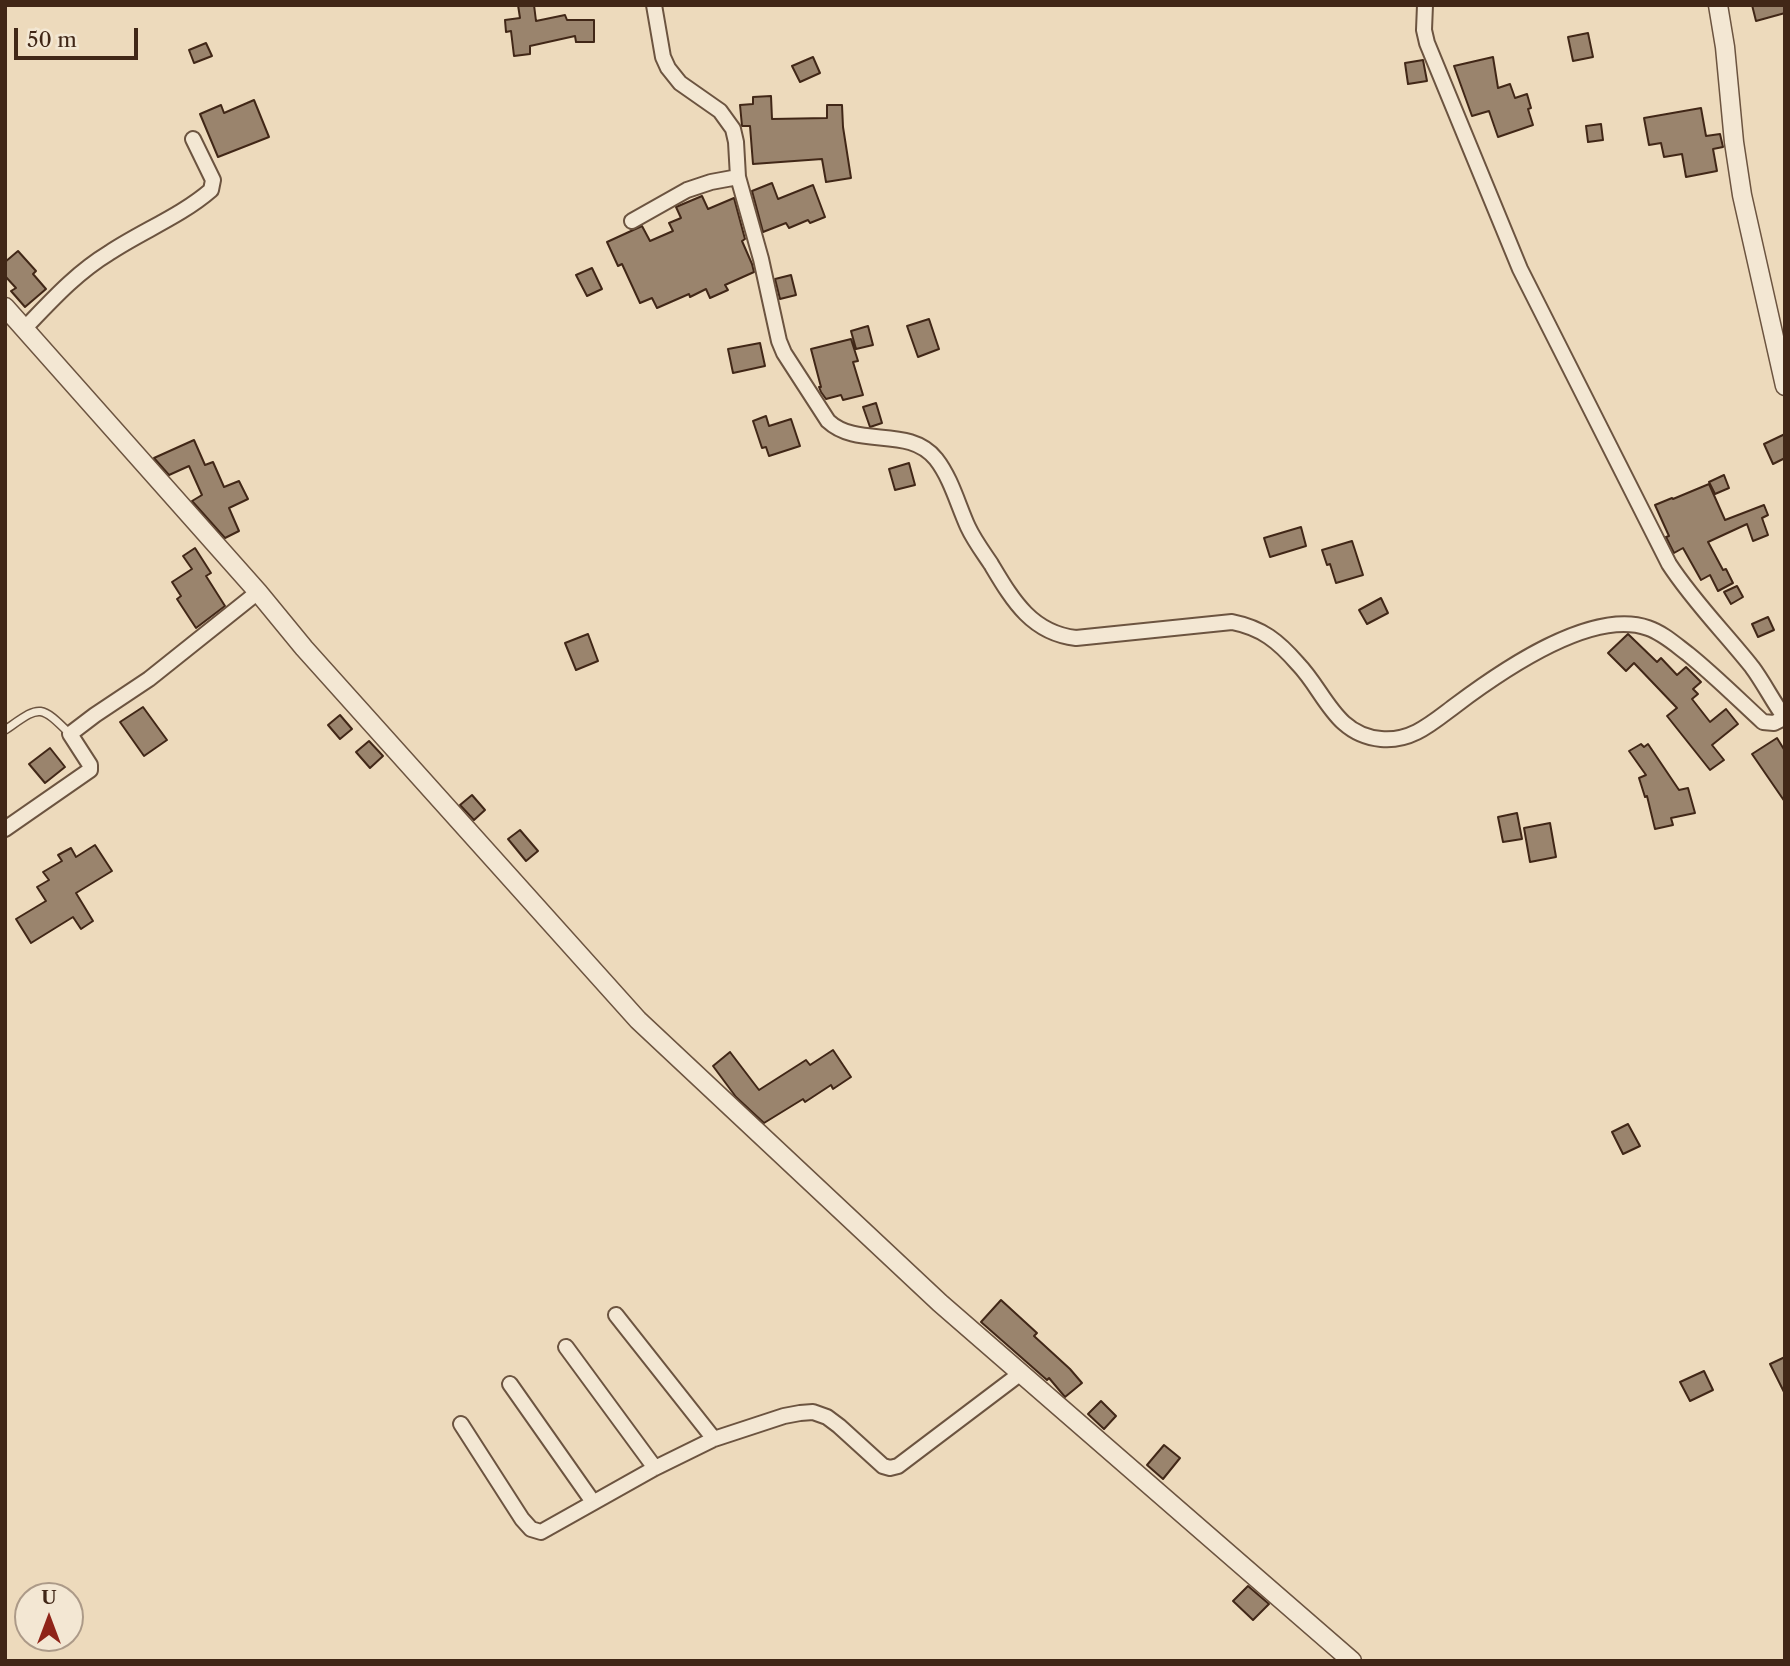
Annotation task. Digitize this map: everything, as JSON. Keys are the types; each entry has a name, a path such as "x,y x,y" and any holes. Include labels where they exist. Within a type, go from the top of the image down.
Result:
{"street":[{"path":"654,5 663,57 673,76 720,111 733,129 737,177 784,353 833,426 848,433 914,443 934,456 942,467 969,529 1009,592 1027,614 1049,631 1076,638 1232,622 1248,625 1264,632 1299,664 1335,716 1355,732 1392,740 1420,732 1485,684 1557,642 1583,632 1622,624 1648,628 1674,643 1714,675 1763,722 1774,723 1784,718 1755,671 1679,580 1669,564 1538,306 1427,43 1423,16 1425,5"},
{"path":"1718,5 1742,195 1785,386"},
{"path":"24,329 85,268 172,217 211,190 213,180 193,139"},
{"path":"632,221 687,190 737,177"},
{"path":"5,307 258,592 312,657 638,1020 940,1303 1352,1661"},
{"path":"5,829 90,770 90,765 70,734 170,662 258,592"},
{"path":"616,1315 714,1439"},
{"path":"566,1347 655,1468"},
{"path":"461,1424 522,1519 533,1531 541,1532 655,1468 714,1439 784,1416 813,1412 827,1417 883,1466 892,1468 1021,1373"},
{"path":"510,1384 593,1502"}],"lane":[{"path":"5,730 31,712 40,710 50,714 70,734"}],"building":[{"path":"518,5 534,5 536,21 565,15 567,20 594,20 594,42 576,42 575,36 530,46 530,54 514,56 511,31 506,32 505,20 520,18"},
{"path":"1752,5 1785,5 1785,13 1756,21"},
{"path":"1588,33 1593,57 1573,61 1568,37"},
{"path":"206,43 212,56 194,63 189,50"},
{"path":"813,57 820,73 800,82 792,66"},
{"path":"1493,57 1498,88 1510,84 1515,98 1527,94 1533,125 1498,137 1489,111 1472,116 1454,66"},
{"path":"1423,60 1427,81 1408,84 1405,63"},
{"path":"771,96 772,119 827,118 827,105 842,105 851,178 826,182 822,159 753,164 750,126 742,126 740,105 753,104 753,97"},
{"path":"254,100 269,137 218,157 200,114 221,105 224,113"},
{"path":"1701,108 1706,136 1720,134 1723,147 1713,149 1717,171 1686,177 1682,154 1664,157 1661,143 1649,145 1644,118"},
{"path":"1601,124 1603,140 1588,142 1586,126"},
{"path":"772,183 778,199 813,185 825,217 789,228 786,223 763,232 752,191"},
{"path":"702,196 708,209 734,198 745,239 742,241 754,272 725,285 728,290 710,298 706,289 657,308 652,298 640,303 622,264 618,266 607,242 642,226 650,241 673,231 669,223 681,218 676,207"},
{"path":"18,251 36,271 33,274 46,289 25,307 11,291 16,288 5,276 5,262"},
{"path":"592,268 602,289 587,296 576,275"},
{"path":"791,275 796,295 780,299 775,279"},
{"path":"929,319 939,349 918,357 907,326"},
{"path":"868,326 873,345 856,349 851,331"},
{"path":"851,339 858,361 853,362 863,395 843,400 841,395 826,399 819,387 811,349"},
{"path":"760,343 765,366 733,373 728,349"},
{"path":"876,403 882,423 870,427 863,407"},
{"path":"766,416 769,426 791,419 800,446 769,456 766,447 762,448 753,421"},
{"path":"1785,434 1785,458 1773,464 1764,444"},
{"path":"194,440 205,465 213,462 224,487 239,481 248,499 229,508 239,531 225,538 192,501 202,495 189,466 169,475 154,458"},
{"path":"909,463 915,485 895,490 889,469"},
{"path":"1724,475 1729,488 1715,494 1709,482"},
{"path":"1709,484 1725,520 1764,505 1768,515 1762,518 1768,535 1753,541 1747,524 1708,542 1733,583 1718,591 1710,575 1701,580 1683,548 1674,553 1655,505"},
{"path":"1301,527 1306,546 1270,557 1264,538"},
{"path":"1352,541 1363,575 1336,583 1322,550"},
{"path":"195,548 211,573 206,576 225,606 196,628 177,599 181,596 172,582 192,569 183,556"},
{"path":"1737,586 1743,597 1731,604 1724,592"},
{"path":"1381,598 1388,613 1367,624 1359,610"},
{"path":"1768,617 1774,630 1758,637 1752,624"},
{"path":"588,634 598,661 576,670 565,643"},
{"path":"1628,634 1657,662 1661,658 1677,675 1686,667 1701,682 1693,689 1698,694 1692,699 1710,722 1726,709 1738,724 1712,745 1724,760 1710,770 1667,716 1677,708 1634,663 1626,671 1608,653"},
{"path":"143,707 167,740 144,756 120,722"},
{"path":"340,715 352,729 340,739 328,725"},
{"path":"1777,738 1785,751 1785,802 1752,754"},
{"path":"369,741 383,756 370,768 356,752"},
{"path":"1641,744 1644,747 1648,744 1679,790 1688,788 1695,813 1671,818 1673,825 1655,829 1647,796 1645,797 1639,778 1646,775 1629,751"},
{"path":"50,748 65,767 45,783 29,764"},
{"path":"472,795 485,810 474,820 460,805"},
{"path":"1517,813 1522,839 1503,842 1498,817"},
{"path":"1550,823 1556,857 1530,862 1524,828"},
{"path":"520,830 538,851 526,861 508,839"},
{"path":"95,845 112,871 76,893 93,921 81,929 73,917 31,943 16,919 46,901 37,887 49,880 43,872 62,861 58,855 71,848 76,857"},
{"path":"833,1050 851,1077 833,1089 831,1085 805,1102 803,1099 764,1123 736,1097 713,1066 730,1052 759,1090 806,1060 810,1065"},
{"path":"1628,1124 1640,1146 1623,1154 1612,1132"},
{"path":"1001,1300 1037,1333 1034,1336 1082,1383 1065,1397 1049,1378 1047,1380 981,1322"},
{"path":"1785,1357 1785,1394 1770,1364"},
{"path":"1704,1371 1713,1390 1690,1401 1680,1382"},
{"path":"1101,1401 1116,1416 1104,1429 1088,1414"},
{"path":"1164,1445 1180,1458 1163,1479 1147,1465"},
{"path":"1248,1586 1269,1604 1253,1620 1233,1601"}]}
